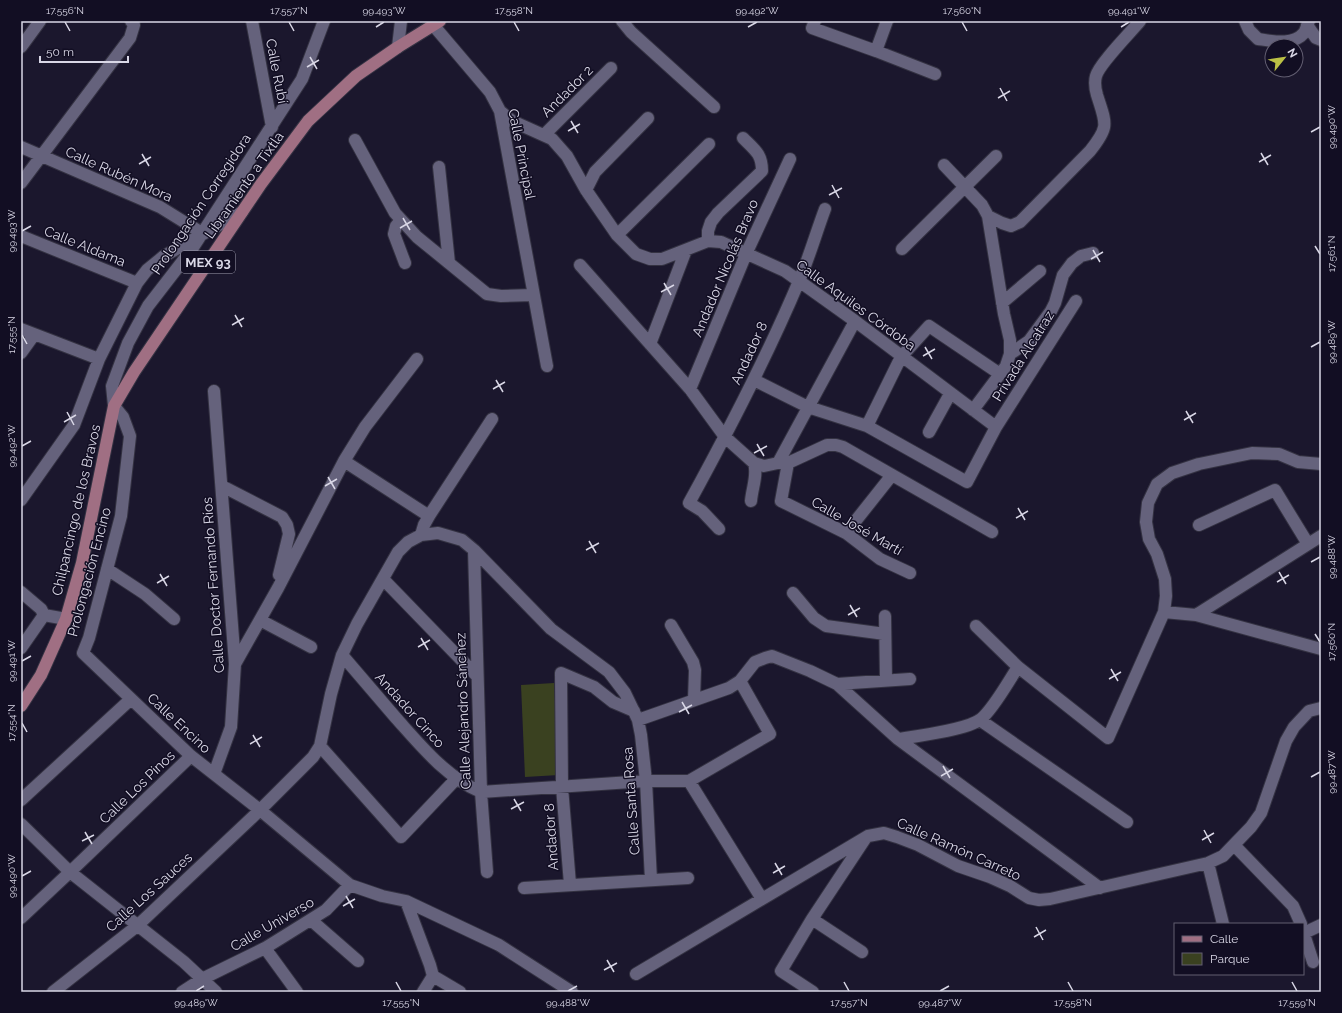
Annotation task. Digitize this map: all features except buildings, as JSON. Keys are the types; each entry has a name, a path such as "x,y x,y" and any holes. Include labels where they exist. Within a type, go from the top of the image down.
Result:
{"main road":[{"name":"Libramiento a Tixtla","path":"114,406 134,372 261,184 308,122 356,76 398,47 437,24"},
{"name":"Chilpancingo de los Bravos","path":"66,620 82,563 114,406"},
{"name":"MEX 93","path":"21,706 41,674 66,620"}],"street":[{"path":"21,47 40,21"},
{"name":"Calle Rubí","path":"252,21 272,127"},
{"name":"Prolongación Corregidora","path":"114,406 112,386 128,343 148,306 192,249 302,80 324,21"},
{"path":"397,21 398,47"},
{"path":"622,21 631,32 714,107"},
{"path":"876,51 887,21"},
{"path":"988,216 1011,226 1020,222 1090,151 1105,129 1095,85 1096,75 1102,65 1140,21"},
{"path":"1244,21 1249,30 1258,40 1284,42 1298,38 1304,32 1308,23"},
{"path":"21,183 130,38 132,23"},
{"path":"1308,23 1316,38 1321,40"},
{"name":"Calle Principal","path":"437,24 490,92 500,111 547,366"},
{"path":"813,25 935,74"},
{"name":"Andador 2","path":"544,135 611,68"},
{"path":"500,111 512,121 552,139 567,156 586,190 617,236 636,254 650,260 662,259 708,241 708,232 711,222 718,213 762,171 762,162 757,152 744,138"},
{"path":"586,190 595,172 648,118"},
{"path":"355,140 394,213 417,237 487,294 501,296 533,295"},
{"path":"617,236 709,144"},
{"name":"Calle Rubén Mora","path":"21,147 160,207 202,233"},
{"path":"902,250 996,156"},
{"name":"Andador Nicolás Bravo","path":"690,389 746,254 790,159"},
{"path":"944,165 982,205 988,216 1002,303 1010,340 1010,354 1006,366 973,410"},
{"path":"439,167 449,263"},
{"name":"Andador 8","path":"725,437 754,380 799,280 825,209"},
{"path":"21,500 74,425 99,359 137,283 147,270 164,256 202,233 242,212"},
{"path":"401,220 396,226 394,234 405,263"},
{"name":"Calle Aldama","path":"21,236 137,283"},
{"name":"Calle Aquiles Córdoba","path":"708,241 721,242 785,271 799,280 996,427"},
{"path":"650,344 686,250"},
{"path":"1010,354 1030,341 1051,311 1055,303 1062,275 1080,256 1092,253"},
{"path":"580,265 690,389 725,437 754,463 764,466 783,463 827,445 843,447 992,532"},
{"path":"1002,303 1040,271"},
{"name":"Privada Alcatraz","path":"867,426 967,482 996,427 1076,301"},
{"path":"783,463 808,407 855,321"},
{"path":"754,380 808,407 867,426 901,357 929,326 1000,374"},
{"path":"21,329 99,359"},
{"path":"21,353 34,335"},
{"path":"235,664 278,588 344,461 365,427 417,358"},
{"name":"Calle Doctor Fernando Ríos","path":"214,391 235,664 231,727 214,774"},
{"path":"929,432 950,394"},
{"name":"Prolongación Encino","path":"83,653 89,638 121,516 130,436 123,417 114,406"},
{"path":"456,779 401,837 320,746 331,694 342,655 357,624 398,552 408,542 421,535 429,516 492,419"},
{"path":"719,529 702,511 689,503 725,437"},
{"path":"976,626 1018,667 1108,738 1164,612 1166,596 1165,579 1157,554 1149,539 1146,522 1148,502 1156,484 1172,473 1199,464 1252,453 1279,454 1298,462 1321,464"},
{"path":"344,461 429,516"},
{"path":"751,501 756,471 754,463"},
{"name":"Calle José Martí","path":"783,463 781,501 846,533 880,559 910,573"},
{"path":"846,533 892,475"},
{"path":"222,486 282,517 287,525 289,534 282,560 278,588"},
{"path":"1199,525 1274,490 1308,544"},
{"name":"Calle Santa Rosa","path":"421,535 438,532 462,540 474,550 551,629 609,672 625,693 636,716 646,781 651,880"},
{"path":"1196,615 1321,536"},
{"name":"Calle Alejandro Sánchez","path":"474,550 480,792 487,872"},
{"path":"107,569 145,594 174,619"},
{"path":"383,579 476,675"},
{"path":"21,592 41,609 44,615"},
{"path":"793,594 814,618 826,626 885,634"},
{"path":"1164,612 1196,615 1321,649"},
{"path":"44,615 66,620"},
{"path":"21,648 44,615"},
{"path":"885,616 886,680"},
{"path":"260,620 312,647"},
{"path":"671,625 693,662 695,670 694,700"},
{"name":"Calle Encino","path":"83,653 191,756 260,810 350,885"},
{"name":"Andador Cinco","path":"342,655 414,738 448,773 467,786 480,792"},
{"path":"636,716 694,700 729,688 740,681 755,662 772,656 810,670 838,684 898,740 1100,888 1208,863 1223,856 1252,827 1262,813 1286,741 1294,727 1309,711 1321,708"},
{"path":"898,740 969,726 980,720 1018,667"},
{"name":"Andador 8","path":"570,884 562,787 560,673 594,687 613,702 636,716"},
{"path":"838,684 910,678"},
{"path":"480,792 646,781 689,781 770,734 740,681"},
{"path":"21,800 131,699"},
{"path":"980,720 1127,822"},
{"name":"Calle Los Sauces","path":"53,992 137,926 260,810 313,757 320,746"},
{"name":"Calle Los Pinos","path":"21,918 191,756"},
{"path":"689,781 762,899"},
{"path":"21,824 70,872 184,962 216,992"},
{"name":"Calle Ramón Carreto","path":"636,974 868,836 884,833 904,839 938,854 958,866 990,877 1010,886 1029,898 1040,900 1050,899 1100,888"},
{"path":"813,992 781,971 812,919 868,836"},
{"path":"1234,845 1292,906 1299,923"},
{"path":"1208,863 1222,923"},
{"name":"Andador 8","path":"524,888 688,878"},
{"path":"350,885 382,896 406,901 499,945 572,992"},
{"name":"Calle Universo","path":"182,992 202,979 265,948 311,920 326,910 350,885"},
{"path":"406,901 433,976 460,992"},
{"path":"812,919 862,952"},
{"path":"311,920 358,961"},
{"path":"1304,929 1321,926"},
{"path":"1304,935 1313,962"},
{"path":"265,948 297,992"},
{"path":"423,992 433,976"}],"green space":[{"path":"554,683 559,775 525,777 521,685"}]}
